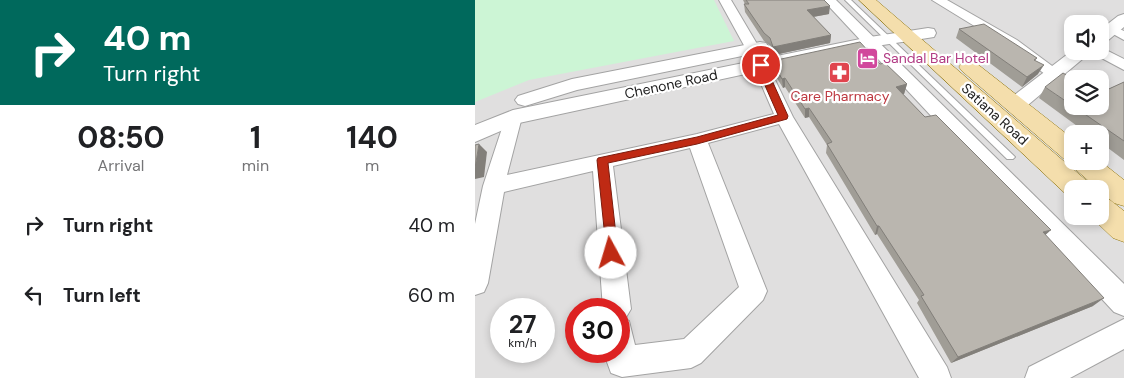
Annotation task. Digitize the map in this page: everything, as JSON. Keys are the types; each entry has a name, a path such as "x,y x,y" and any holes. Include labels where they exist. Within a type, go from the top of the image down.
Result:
{"main road":[{"name":"Satiana Road","path":"867,0 892,32 1067,180"},
{"name":"Satiana Road","path":"889,0 892,32"},
{"name":"Satiana Road","path":"892,32 1015,105 1064,146"},
{"path":"1094,170 1124,195"},
{"path":"1109,216 1124,229"}],"street":[{"path":"725,0 757,57 784,116 936,378"},
{"path":"829,0 892,32 1124,302"},
{"path":"938,0 1012,43 1055,74"},
{"name":"Chenone Road","path":"475,118 573,84 757,57 892,32"},
{"name":"Chenone Road","path":"475,134 513,117 757,57"},
{"path":"1109,57 1124,65"},
{"path":"1015,105 1072,60"},
{"path":"494,186 697,140 784,116"},
{"path":"475,283 494,186 513,117"},
{"path":"630,361 691,353 754,291 697,140"},
{"path":"602,160 616,298"},
{"path":"1040,378 1124,333"}],"lane":[{"path":"848,0 892,32 1010,158"}],"shaded area":[{"path":"475,0 1124,0 1124,378 475,378"}],"green space":[{"path":"475,0 714,0 734,41 529,80 475,102"}],"building":[{"path":"746,0 824,0 830,6 807,10 831,35 773,47 770,38 764,33 744,4 749,4"},
{"path":"984,24 1037,58 1034,60 1044,65 1027,77 959,29"},
{"path":"860,42 880,64 885,63 907,84 896,87 925,117 936,115 1051,230 1043,232 1104,298 958,357 921,296 924,295 879,226 877,226 827,144 832,142 809,108 805,109 785,78 782,79 772,61"},
{"path":"1063,73 1064,74 1064,100 1045,87"},
{"path":"1124,82 1124,141 1109,131 1109,125 1101,125 1086,115 1109,115 1109,89"},
{"path":"479,144 475,168 475,145"}],"place":[{"name":"Sandal Bar Hotel","path":"867,58"},
{"name":"Care Pharmacy","path":"840,73"}],"route":[{"path":"611,253 602,160 697,140 784,116 761,65"}]}
